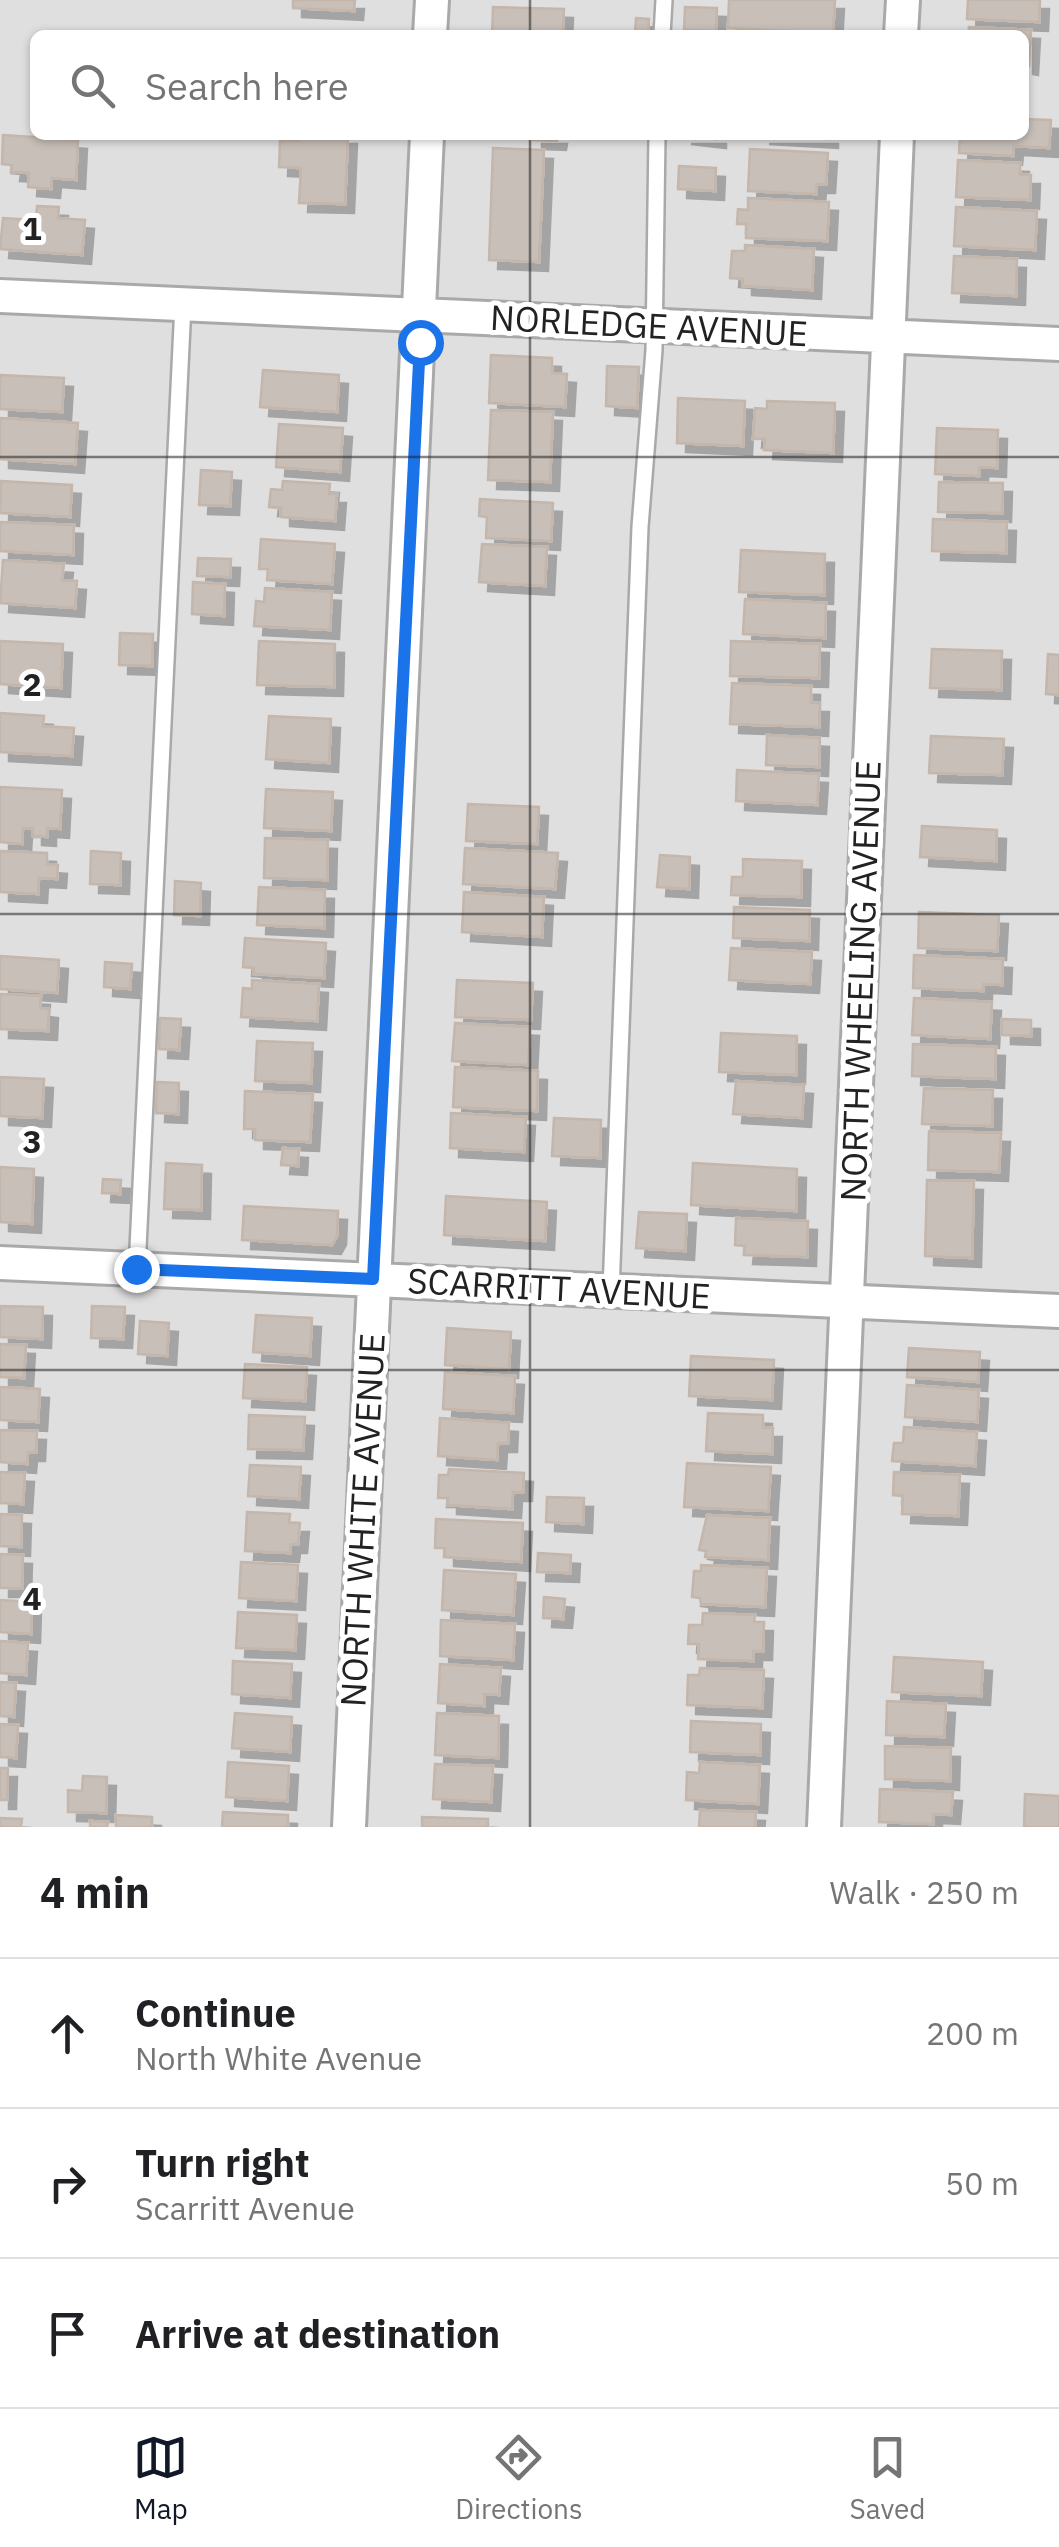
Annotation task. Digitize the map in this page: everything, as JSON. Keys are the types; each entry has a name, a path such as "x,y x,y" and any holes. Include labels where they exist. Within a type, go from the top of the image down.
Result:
{"street":[{"path":"430,30 432,0"},
{"path":"901,30 903,0"},
{"name":"NORTH WHITE AVENUE","path":"349,1827 427,140"},
{"name":"NORTH WHEELING AVENUE","path":"824,1827 897,140"},
{"name":"NORLEDGE AVENUE","path":"0,296 1059,344"},
{"name":"SCARRITT AVENUE","path":"0,1263 1059,1311"}],"lane":[{"path":"662,30 664,0"},
{"path":"611,1290 640,527 654,325 657,140"},
{"path":"136,1269 183,304"}],"shaded area":[{"path":"0,0 1059,0 1059,1827 0,1827"}],"building":[{"path":"293,0 355,0 354,11 293,8"},
{"path":"729,0 835,0 833,30 728,28"},
{"path":"968,0 1040,0 1039,22 967,19"},
{"path":"493,7 564,9 563,30 492,30"},
{"path":"685,7 717,8 716,30 684,30"},
{"path":"636,18 649,19 648,30 635,30"},
{"path":"969,27 1031,30 1029,66 1029,30 969,30"},
{"path":"1029,119 1051,120 1049,148 1014,146 1013,156 959,153 960,140 1029,140"},
{"path":"3,135 30,137 30,140 78,140 76,180 52,178 51,189 28,187 29,173 11,172 12,165 2,164"},
{"path":"348,140 345,204 299,203 301,168 279,167 280,141"},
{"path":"493,148 544,150 539,262 489,260"},
{"path":"750,149 828,153 826,184 817,184 816,194 748,191"},
{"path":"958,160 1020,163 1020,175 1031,175 1030,200 956,197"},
{"path":"679,166 716,168 715,191 678,189"},
{"path":"748,198 829,202 827,241 746,238 746,224 737,224 738,209 748,210"},
{"path":"37,206 59,207 58,218 85,220 82,255 0,249 3,218 36,220"},
{"path":"956,207 1037,211 1035,250 954,246"},
{"path":"745,245 814,249 812,290 743,286 743,279 730,278 732,251 745,251"},
{"path":"954,256 1017,259 1016,296 952,293"},
{"path":"491,355 552,358 552,373 567,374 565,407 489,403"},
{"path":"607,366 639,367 637,408 606,406"},
{"path":"263,370 339,375 337,412 260,407"},
{"path":"0,375 64,378 62,412 0,409"},
{"path":"678,398 745,401 743,446 677,443"},
{"path":"767,401 835,403 833,453 764,450 765,439 753,439 755,408 767,409"},
{"path":"491,410 553,412 550,482 488,480"},
{"path":"0,418 78,423 75,464 0,459"},
{"path":"279,424 343,428 340,472 276,467"},
{"path":"937,428 998,430 997,468 979,467 979,476 935,474"},
{"path":"201,470 232,472 230,506 199,505"},
{"path":"1,481 72,485 70,517 0,513"},
{"path":"283,481 330,484 329,494 337,494 335,521 281,517 281,508 269,507 271,489 282,490"},
{"path":"939,482 1003,483 1002,513 938,512"},
{"path":"480,499 553,503 551,541 486,538 487,517 479,516"},
{"path":"933,519 1007,522 1006,553 932,551"},
{"path":"0,522 74,525 73,555 0,551"},
{"path":"261,539 335,544 332,584 267,580 268,569 259,569"},
{"path":"482,544 547,547 545,586 479,582"},
{"path":"741,550 825,554 824,595 739,592"},
{"path":"198,558 231,559 230,577 197,576"},
{"path":"3,560 64,564 62,580 77,581 75,608 0,603"},
{"path":"193,582 225,584 224,616 192,614"},
{"path":"265,588 332,592 330,630 254,626 256,601 264,602"},
{"path":"745,599 826,603 825,638 743,634"},
{"path":"120,633 153,634 152,666 119,665"},
{"path":"0,641 63,644 61,688 0,684"},
{"path":"259,641 335,644 334,687 257,685"},
{"path":"731,641 820,644 819,678 730,676"},
{"path":"932,649 1002,651 1001,690 930,688"},
{"path":"1048,654 1059,655 1059,695 1046,694"},
{"path":"732,683 811,686 811,703 820,703 819,727 730,724"},
{"path":"0,713 44,716 43,726 74,728 72,756 0,752"},
{"path":"269,716 331,719 329,763 266,759"},
{"path":"767,735 820,738 819,767 766,765"},
{"path":"931,736 1004,739 1002,775 929,773"},
{"path":"737,770 819,774 817,805 736,801"},
{"path":"0,787 62,790 60,829 47,828 47,837 33,836 33,828 23,828 22,844 0,842"},
{"path":"266,789 333,792 331,831 264,828"},
{"path":"468,804 539,807 537,844 466,841"},
{"path":"922,826 997,830 996,861 920,857"},
{"path":"265,838 328,840 327,880 264,878"},
{"path":"465,848 558,853 555,889 463,884"},
{"path":"0,851 47,853 47,864 58,865 57,879 39,878 38,894 0,892"},
{"path":"91,851 121,853 120,885 90,884"},
{"path":"660,855 690,857 689,889 657,887"},
{"path":"743,859 802,861 801,897 731,895 732,877 743,877"},
{"path":"175,881 201,883 200,916 174,915"},
{"path":"259,887 325,890 324,928 257,925"},
{"path":"464,892 544,897 542,937 462,932"},
{"path":"734,907 810,910 809,941 733,938"},
{"path":"919,912 999,915 997,951 918,948"},
{"path":"245,938 326,943 324,978 254,974 254,968 243,967"},
{"path":"731,948 812,952 810,984 729,980"},
{"path":"914,955 1003,959 1002,985 983,984 983,991 913,988"},
{"path":"0,956 59,960 57,993 0,989"},
{"path":"105,962 132,964 130,989 104,987"},
{"path":"252,980 319,984 317,1021 241,1017 243,988 252,989"},
{"path":"457,980 533,983 531,1020 455,1017"},
{"path":"0,994 41,996 40,1008 49,1009 48,1031 0,1029"},
{"path":"914,998 992,1002 990,1039 912,1035"},
{"path":"160,1018 181,1019 179,1050 159,1049"},
{"path":"1002,1019 1031,1020 1031,1036 1002,1035"},
{"path":"455,1023 530,1027 528,1065 452,1061"},
{"path":"721,1033 797,1036 796,1075 719,1072"},
{"path":"257,1041 313,1043 311,1083 255,1081"},
{"path":"913,1044 996,1047 995,1079 912,1076"},
{"path":"455,1067 538,1071 537,1111 453,1107"},
{"path":"0,1077 44,1079 42,1118 0,1116"},
{"path":"736,1081 804,1085 802,1118 733,1114"},
{"path":"157,1082 179,1083 178,1114 156,1113"},
{"path":"924,1088 993,1090 992,1126 922,1124"},
{"path":"245,1091 313,1094 310,1142 255,1140 255,1129 244,1129"},
{"path":"451,1113 526,1117 524,1152 450,1148"},
{"path":"554,1118 601,1120 600,1158 552,1156"},
{"path":"929,1131 1001,1133 999,1172 928,1170"},
{"path":"283,1148 299,1149 298,1166 281,1165"},
{"path":"166,1163 202,1165 201,1210 164,1209"},
{"path":"693,1163 797,1169 796,1211 691,1205"},
{"path":"0,1167 34,1169 32,1224 0,1222"},
{"path":"103,1179 121,1180 120,1194 102,1193"},
{"path":"927,1180 974,1181 972,1258 925,1256"},
{"path":"446,1196 547,1202 545,1241 444,1235"},
{"path":"244,1206 338,1211 337,1236 332,1245 242,1240"},
{"path":"639,1212 687,1214 685,1251 636,1248"},
{"path":"736,1218 808,1221 807,1257 744,1255 745,1246 735,1245"},
{"path":"0,1306 43,1307 42,1339 0,1337"},
{"path":"92,1306 125,1307 123,1339 91,1338"},
{"path":"256,1315 312,1318 310,1356 253,1352"},
{"path":"140,1321 169,1323 167,1356 138,1354"},
{"path":"447,1328 511,1332 509,1369 445,1365"},
{"path":"0,1344 26,1345 24,1378 0,1377"},
{"path":"909,1348 980,1352 978,1382 907,1377"},
{"path":"691,1356 774,1360 772,1400 689,1396"},
{"path":"245,1364 307,1367 305,1401 243,1398"},
{"path":"445,1372 515,1376 513,1413 443,1409"},
{"path":"907,1385 979,1390 977,1422 905,1417"},
{"path":"0,1387 40,1389 38,1422 0,1420"},
{"path":"708,1413 763,1415 763,1428 773,1428 772,1454 706,1451"},
{"path":"249,1415 305,1417 303,1450 248,1449"},
{"path":"440,1418 509,1423 508,1443 498,1443 497,1460 438,1456"},
{"path":"904,1427 977,1432 975,1466 892,1461 894,1443 903,1443"},
{"path":"0,1430 37,1431 36,1452 28,1452 27,1464 0,1462"},
{"path":"687,1463 771,1467 768,1511 684,1507"},
{"path":"250,1465 301,1467 299,1499 248,1496"},
{"path":"449,1469 524,1473 523,1492 513,1492 512,1509 448,1505 448,1498 438,1498 439,1475 448,1475"},
{"path":"0,1472 25,1473 23,1504 0,1503"},
{"path":"894,1472 960,1475 958,1516 902,1514 903,1496 893,1495"},
{"path":"547,1497 584,1498 583,1524 546,1522"},
{"path":"247,1512 290,1514 289,1523 300,1523 298,1544 291,1544 290,1553 245,1551"},
{"path":"0,1514 22,1515 21,1547 0,1546"},
{"path":"707,1515 770,1518 768,1560 705,1557 706,1551 699,1550"},
{"path":"436,1519 523,1523 521,1562 445,1557 445,1548 435,1548"},
{"path":"538,1553 571,1555 570,1573 537,1572"},
{"path":"0,1554 23,1555 22,1588 0,1588"},
{"path":"241,1562 298,1565 296,1601 239,1598"},
{"path":"701,1565 767,1568 765,1607 701,1604 700,1598 692,1597 694,1571 701,1571"},
{"path":"444,1570 516,1574 513,1615 442,1610"},
{"path":"544,1597 565,1599 563,1619 543,1618"},
{"path":"0,1600 32,1602 31,1634 0,1632"},
{"path":"238,1612 297,1615 295,1650 236,1648"},
{"path":"703,1613 755,1615 754,1622 764,1622 763,1651 753,1651 753,1661 698,1659 699,1644 688,1644 689,1625 702,1625"},
{"path":"441,1620 515,1624 513,1660 440,1656"},
{"path":"0,1641 28,1643 26,1675 0,1673"},
{"path":"894,1657 983,1662 981,1696 892,1692"},
{"path":"233,1661 292,1664 290,1698 232,1694"},
{"path":"440,1664 501,1668 499,1695 484,1694 484,1706 438,1703"},
{"path":"700,1668 764,1670 762,1708 687,1705 688,1675 699,1675"},
{"path":"0,1682 16,1683 14,1717 0,1716"},
{"path":"887,1701 946,1704 944,1737 886,1735"},
{"path":"235,1713 292,1717 290,1752 232,1748"},
{"path":"437,1713 499,1716 498,1758 435,1755"},
{"path":"691,1721 761,1724 760,1755 690,1752"},
{"path":"0,1724 18,1725 16,1758 0,1757"},
{"path":"885,1746 951,1748 950,1781 885,1779"},
{"path":"228,1762 289,1766 287,1801 226,1797"},
{"path":"700,1762 760,1765 758,1804 686,1800 687,1772 699,1773"},
{"path":"435,1764 493,1766 491,1802 433,1799"},
{"path":"0,1768 8,1768 7,1800 0,1800"},
{"path":"83,1776 107,1777 106,1813 68,1812 68,1790 82,1791"},
{"path":"880,1789 953,1792 951,1815 933,1814 933,1824 879,1822"},
{"path":"1025,1794 1059,1796 1059,1827 1024,1827"},
{"path":"700,1810 756,1812 755,1827 699,1827"},
{"path":"223,1812 288,1815 288,1827 222,1827"},
{"path":"116,1815 152,1817 152,1827 116,1827"},
{"path":"422,1817 488,1819 488,1827 422,1827"},
{"path":"0,1818 22,1819 21,1827 0,1827"},
{"path":"90,1821 108,1822 107,1827 90,1827"}],"route":[{"path":"136,1269 373,1279 420,342"}]}
